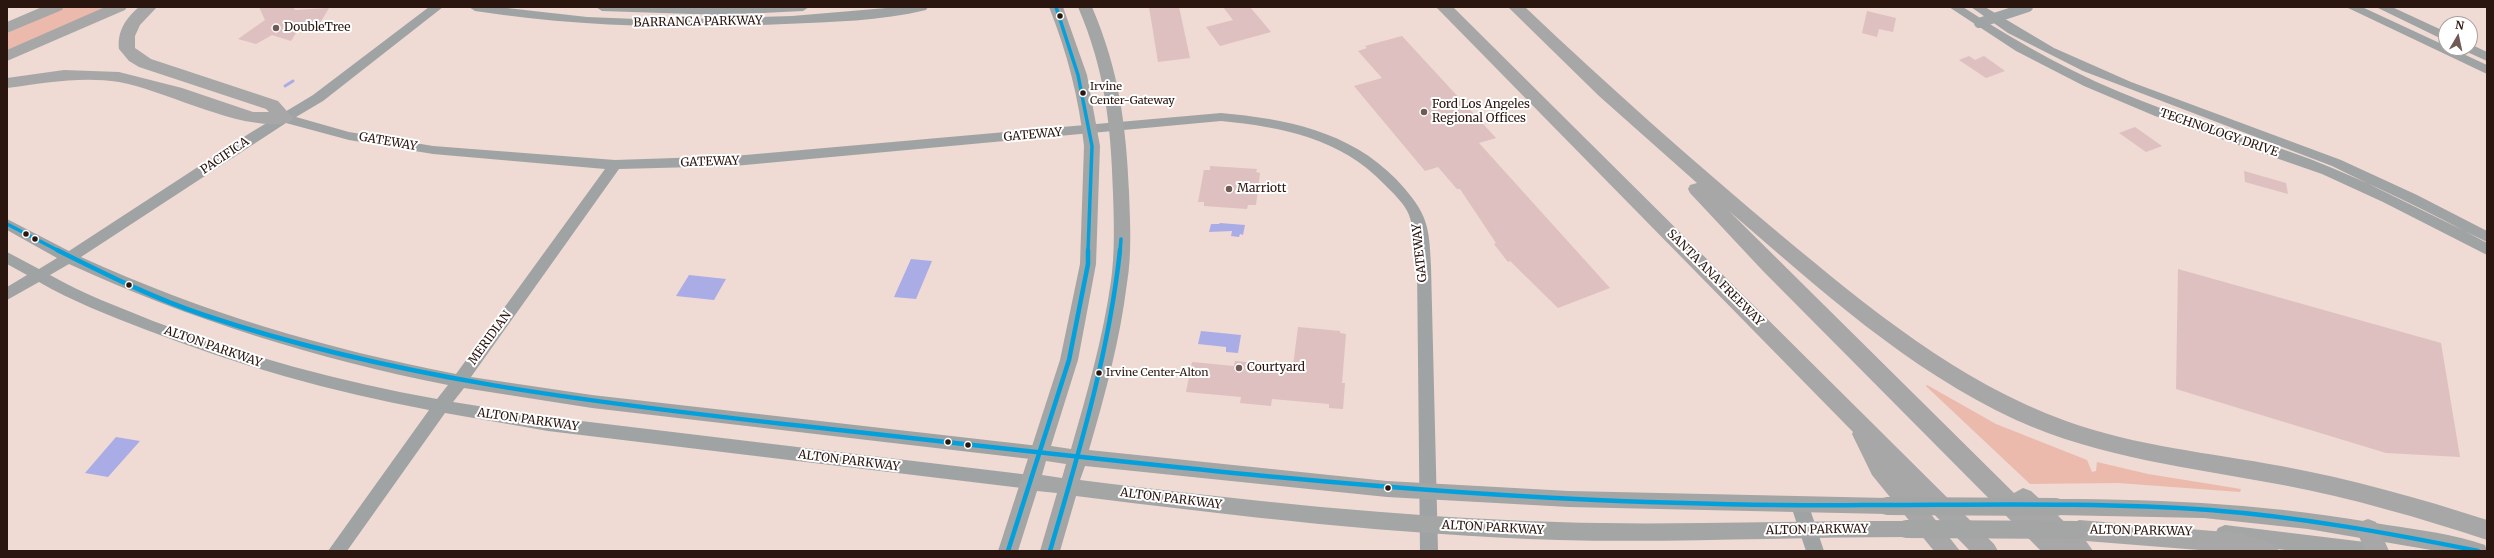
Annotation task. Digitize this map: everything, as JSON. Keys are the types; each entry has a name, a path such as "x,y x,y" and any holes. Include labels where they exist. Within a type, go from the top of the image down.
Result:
{"highway":[{"path":"7,28 52,7"},
{"path":"7,28 56,7"},
{"path":"7,56 119,7"},
{"path":"149,7 136,19 127,34 127,48 135,57 145,63 272,105 284,118"},
{"name":"SANTA ANA FREEWAY","path":"1444,7 1854,416 1986,551"},
{"path":"1516,7 1596,83 1691,169 1871,320 1931,363 1996,400 2038,419 2100,440 2173,456 2339,487 2412,506 2487,530"},
{"path":"7,83 64,75 119,77 176,92 252,118 284,118"},
{"path":"1596,83 1767,263 2057,551"},
{"path":"1767,263 2080,540 2238,543 2267,551"},
{"path":"1854,416 1880,468 1948,551"},
{"path":"2367,540 2377,551"}],"main road":[{"path":"1008,551 1069,360 1088,264 1092,146 1090,129 1076,57 1056,7"},
{"path":"1050,551 1100,379 1119,281 1122,204 1119,126 1116,103 1099,38 1085,7"},
{"name":"ALTON PARKWAY","path":"1039,453 1295,481 1427,491 1569,499 1800,506 2056,507 2204,510 2367,540"},
{"name":"ALTON PARKWAY","path":"1030,482 1280,512 1428,524 1590,532 1807,529 1906,530 2080,540 2216,533 2268,538 2367,540 2478,551"}],"street":[{"name":"PACIFICA","path":"7,294 70,257 284,118 318,98 366,63 436,7"},
{"name":"BARRANCA PARKWAY","path":"475,7 566,19 634,24 711,24 803,20 922,7"},
{"name":"BARRANCA PARKWAY","path":"602,7 722,11 803,7"},
{"name":"TECHNOLOGY DRIVE","path":"1955,7 1979,23 2070,75 2137,104 2326,171 2443,225 2487,250"},
{"name":"TECHNOLOGY DRIVE","path":"1977,7 1993,18 2080,65 2120,83 2342,165 2397,189 2487,237"},
{"path":"1979,23 2028,7"},
{"path":"2352,7 2487,70"},
{"path":"2382,7 2438,33"},
{"path":"2478,52 2487,57"},
{"name":"GATEWAY","path":"284,118 349,136 434,150 615,165 734,161 1221,117 1284,124 1323,136 1356,152 1390,180 1410,203 1420,228 1424,266 1429,551"},
{"name":"MERIDIAN","path":"337,551 615,165"},
{"name":"ALTON PARKWAY","path":"7,224 91,269 151,294 255,330 369,361 459,380 625,406 1039,453"},
{"name":"ALTON PARKWAY","path":"7,257 38,275 106,309 215,349 305,376 440,406 548,424 1030,482"},
{"path":"1800,506 1815,551"}],"shaded area":[{"path":"66,7 106,7 7,51 7,33"},
{"path":"1927,385 1996,424 2087,460 2092,472 2096,471 2097,462 2148,474 2241,489 2240,492 2118,483 2030,484 1928,388 1926,386"}],"water":[{"path":"1220,223 1245,225 1243,235 1240,234 1239,237 1231,236 1232,231 1209,232 1211,224"},
{"path":"911,259 932,261 916,299 894,297"},
{"path":"689,275 726,279 714,300 676,296"},
{"path":"1201,331 1241,335 1238,353 1226,352 1226,347 1198,344"},
{"path":"116,437 140,441 108,477 85,473"}],"building":[{"name":"DoubleTree","path":"259,7 293,7 295,10 329,8 320,23 301,25 291,41 272,35 256,44 238,39 265,20"},
{"path":"1149,7 1179,7 1190,58 1158,62"},
{"path":"1223,7 1250,7 1271,32 1220,46 1206,27 1233,20"},
{"path":"1867,11 1896,18 1893,32 1879,29 1877,37 1862,33"},
{"path":"1402,36 1496,138 1479,143 1610,288 1558,308 1510,261 1508,262 1494,244 1496,243 1460,189 1457,189 1438,167 1425,171 1354,86 1382,78 1358,51 1367,48 1365,46"},
{"path":"1969,56 1975,60 1984,56 2005,71 1986,78 1959,60"},
{"path":"2135,127 2162,146 2146,152 2119,133"},
{"name":"Marriott","path":"1210,166 1257,169 1256,172 1260,173 1256,205 1248,205 1247,209 1204,206 1204,202 1198,202 1204,170 1210,170"},
{"path":"2244,171 2286,183 2288,194 2245,182"},
{"path":"2178,269 2441,343 2460,457 2386,453 2176,389"},
{"name":"Courtyard","path":"1298,327 1340,331 1340,333 1346,334 1342,383 1345,383 1343,409 1329,408 1329,404 1272,399 1271,406 1240,403 1241,397 1186,392 1192,362 1234,366 1235,361 1293,366"}],"waterway":[{"path":"285,86 293,81"}],"transit line":[{"path":"1008,551 1069,360 1088,264 1092,146 1078,75 1056,7"},
{"path":"7,224 78,261 151,295 201,314 286,341 371,362 458,380 632,406 1140,464 1385,488 1521,497 1704,504 1807,506 2034,504 2204,510 2273,516 2342,526 2410,537 2478,551"},
{"path":"1050,551 1084,435 1103,358 1111,319 1121,239"}],"place":[{"name":"DoubleTree","path":"276,28"},
{"name":"Irvine Center-Gateway","path":"1083,93"},
{"name":"Ford Los Angeles Regional Offices","path":"1424,112"},
{"name":"Marriott","path":"1229,189"},
{"name":"Courtyard","path":"1239,368"},
{"name":"Irvine Center-Alton","path":"1099,373"}]}
